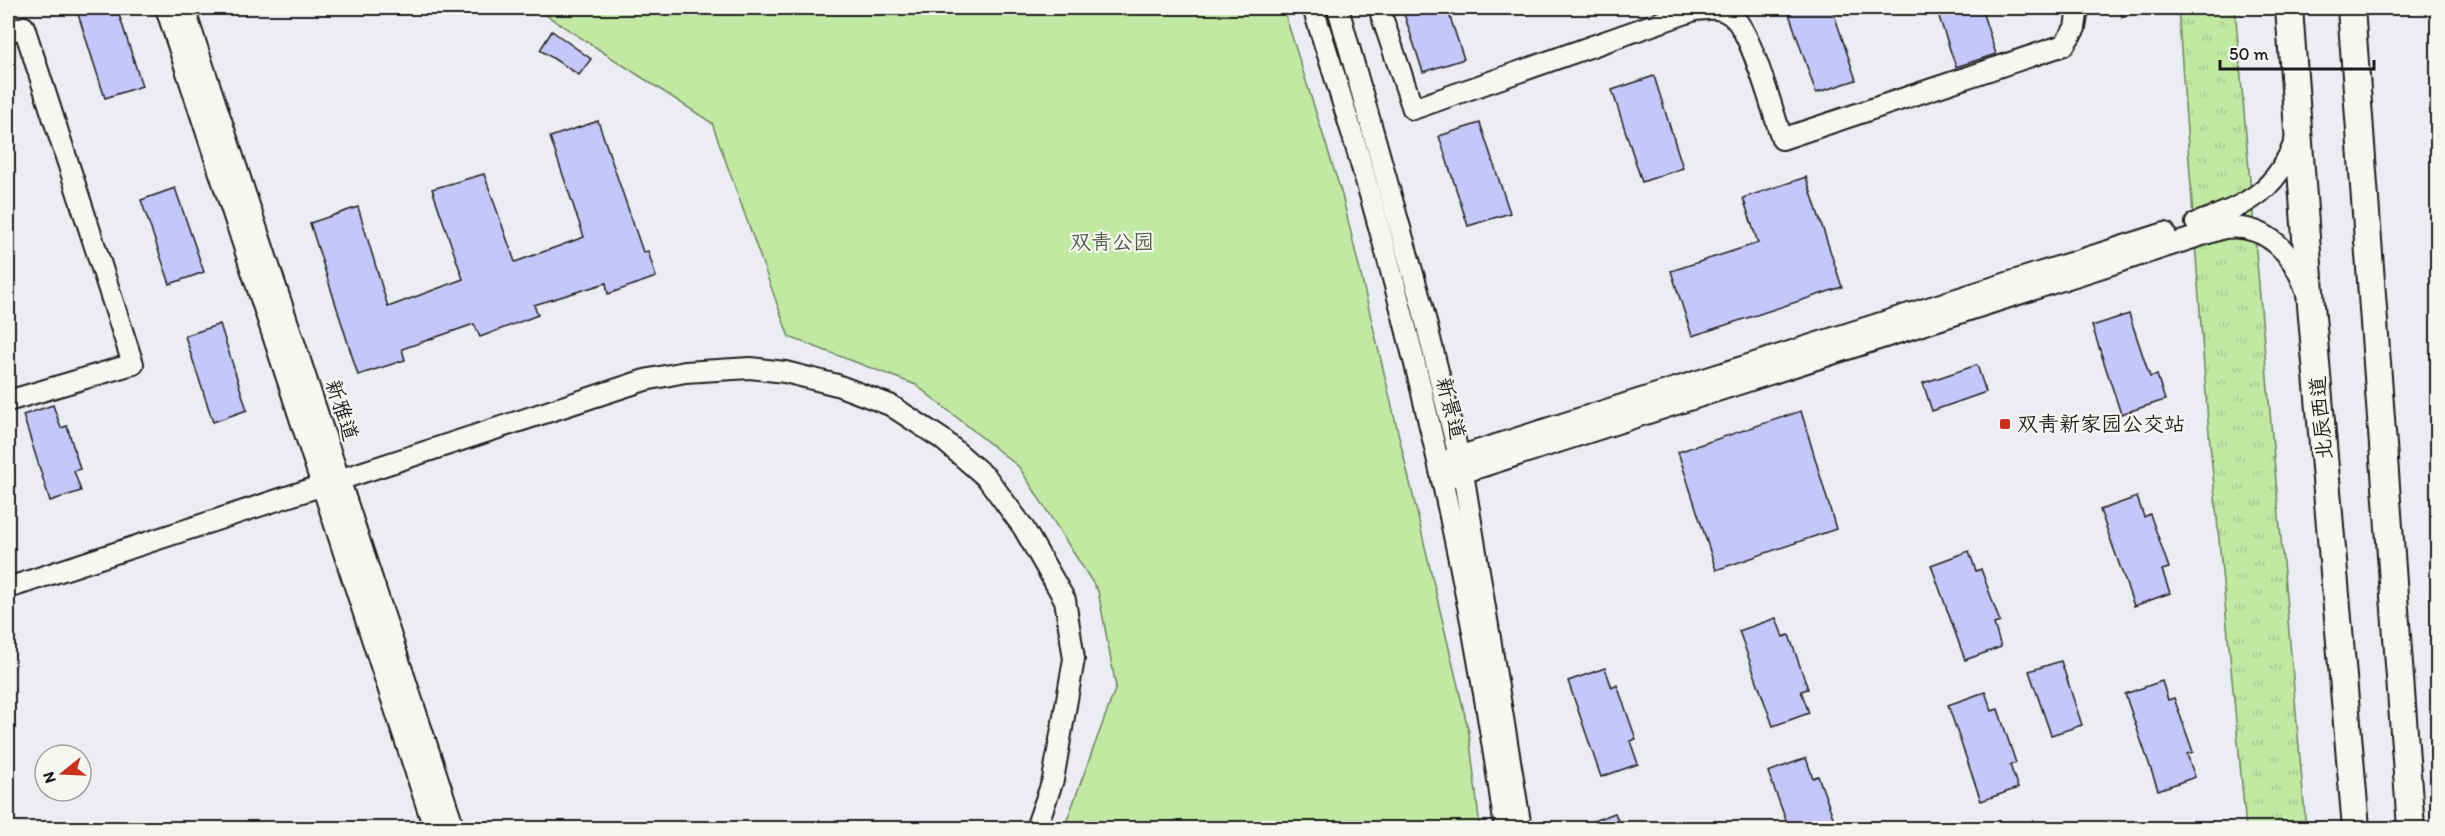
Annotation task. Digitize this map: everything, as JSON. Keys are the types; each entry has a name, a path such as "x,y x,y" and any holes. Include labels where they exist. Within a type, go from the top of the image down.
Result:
{"main road":[{"name":"北辰西道","path":"2289,8 2311,305 2356,828"},
{"path":"2351,8 2411,828"}],"street":[{"name":"新雅道","path":"166,8 320,485 434,828"},
{"name":"新雅道","path":"184,8 454,828"},
{"name":"新景道","path":"1313,8 1376,212 1441,471 1492,734 1505,828"},
{"name":"新景道","path":"1338,8 1422,306 1461,464 1521,828"},
{"path":"1379,8 1413,109 1695,10 1718,8 1732,15 1745,32 1782,139 2064,45 2075,28 2078,8"},
{"path":"8,32 24,27 133,364 8,401"},
{"path":"1441,471 2222,214 2256,197 2272,183 2290,157 2298,133"},
{"path":"1461,464 2224,228 2238,226 2258,230 2267,235 2284,252 2298,273 2311,305"},
{"path":"8,588 645,380 685,372 750,368 777,371 837,385 890,405 942,440 987,478 1023,526 1065,600 1074,660 1053,780 1036,828"}],"green space":[{"name":"双青公园","path":"535,8 1283,8 1342,195 1469,733 1480,828 1064,828 1116,687 1098,591 1019,467 916,385 789,337 712,123"},
{"path":"2178,8 2235,8 2306,828 2246,828 2208,422"}],"building":[{"path":"87,8 117,8 142,86 105,98 77,11"},
{"path":"1402,8 1447,8 1464,59 1423,72"},
{"path":"1787,8 1832,8 1856,80 1816,93"},
{"path":"1936,8 1981,8 1996,54 1956,67"},
{"path":"2119,8 2152,8 2122,17"},
{"path":"552,31 591,59 579,75 540,50"},
{"path":"1654,76 1683,168 1642,182 1612,90"},
{"path":"598,121 643,252 648,251 656,277 608,294 606,283 534,305 538,315 480,337 474,324 402,349 405,360 358,375 310,223 358,207 388,307 463,279 432,189 484,174 515,262 584,237 550,137"},
{"path":"1480,123 1510,213 1468,226 1439,136"},
{"path":"1806,177 1842,287 1692,336 1671,271 1758,243 1743,198"},
{"path":"175,188 204,272 170,284 141,200"},
{"path":"2129,314 2150,377 2157,375 2165,400 2121,414 2092,326"},
{"path":"220,324 247,410 213,422 185,336"},
{"path":"1977,365 1986,392 1932,411 1923,383"},
{"path":"53,405 61,428 67,426 80,469 74,471 81,491 50,501 23,415"},
{"path":"1801,411 1836,529 1716,570 1678,452"},
{"path":"2137,497 2144,517 2150,514 2169,568 2162,570 2170,593 2134,606 2100,510"},
{"path":"1969,551 1976,571 1981,569 2000,622 1994,624 2001,647 1965,660 1931,565"},
{"path":"1776,618 1783,637 1789,635 1808,689 1801,691 1809,713 1773,726 1739,631"},
{"path":"2061,661 2082,725 2051,735 2029,671"},
{"path":"1605,668 1612,688 1617,685 1636,739 1630,741 1638,764 1601,777 1568,681"},
{"path":"2162,681 2168,700 2174,698 2193,752 2187,754 2195,777 2158,790 2125,694"},
{"path":"1985,692 1992,711 1998,709 2016,763 2010,765 2018,788 1981,801 1948,705"},
{"path":"1806,758 1813,778 1818,776 1837,828 1789,828 1768,772"},
{"path":"1615,813 1621,828 1581,828 1580,826"}],"place":[{"name":"双青新家园公交站","path":"2005,424"}]}
